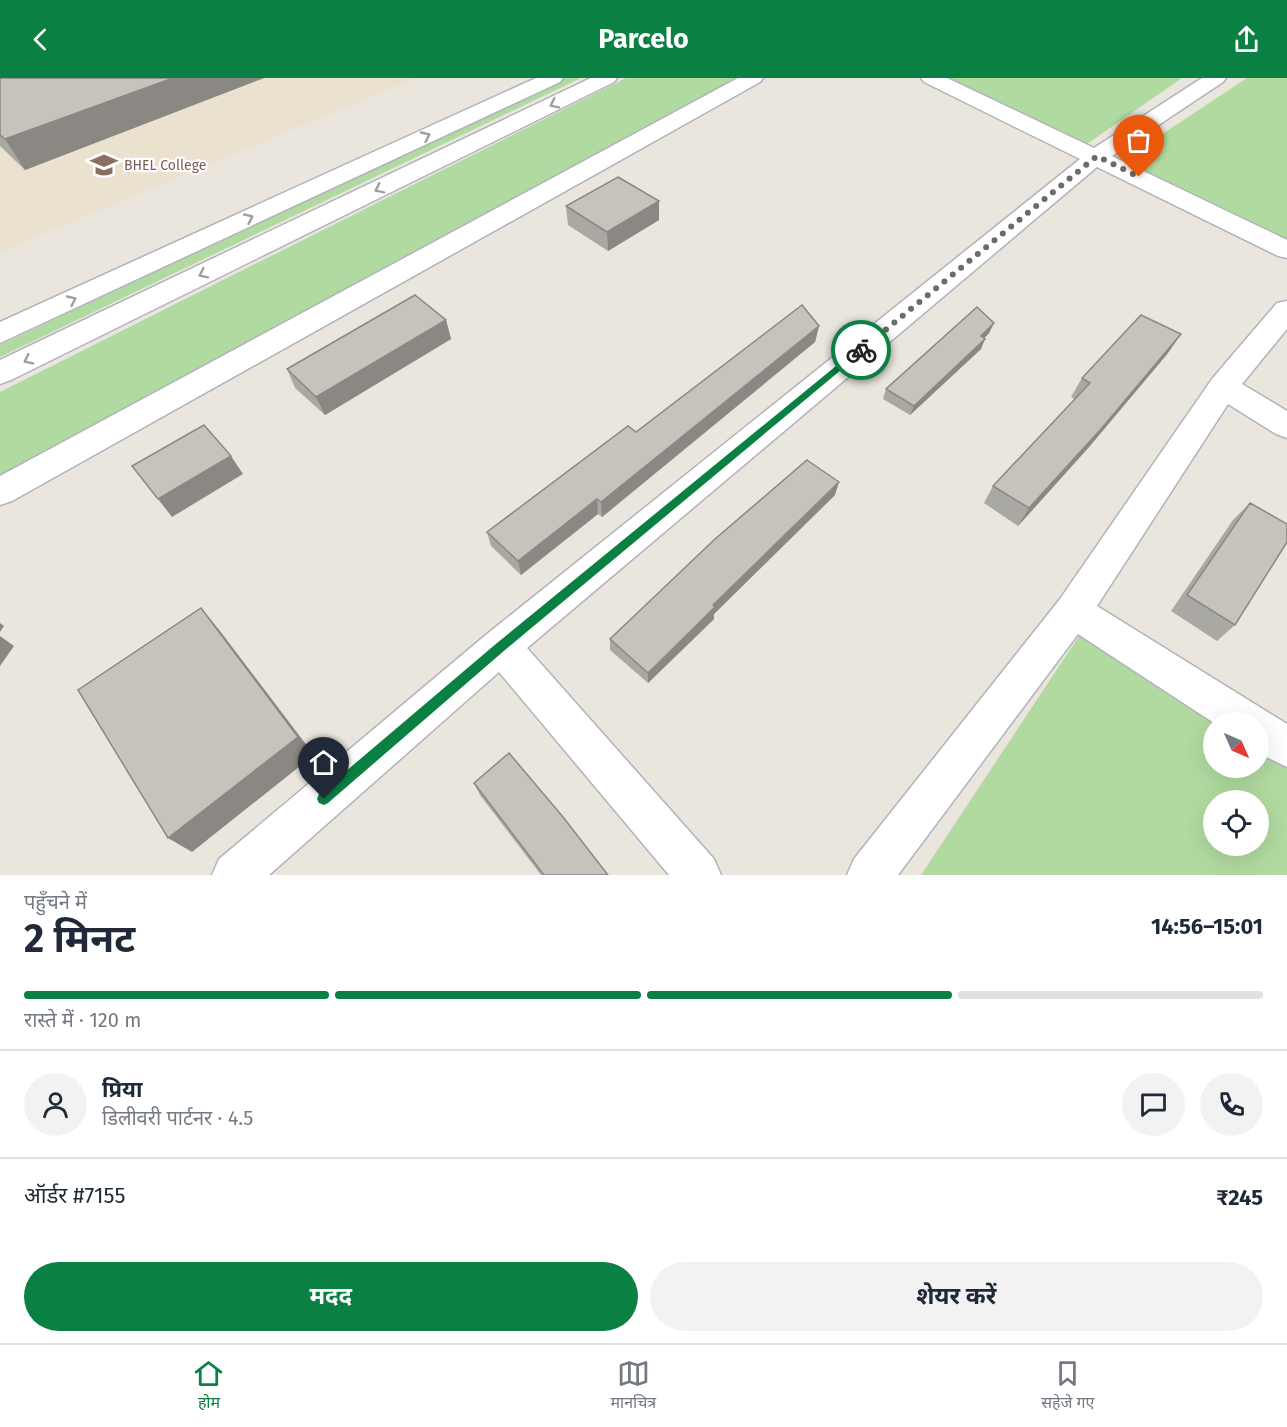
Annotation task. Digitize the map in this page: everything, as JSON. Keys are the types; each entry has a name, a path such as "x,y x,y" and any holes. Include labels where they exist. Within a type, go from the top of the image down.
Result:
{"street":[{"path":"0,333 553,78"},
{"path":"0,373 607,78"},
{"path":"0,492 753,78"},
{"path":"931,78 1097,156 1287,250"},
{"path":"235,875 501,646 1097,156 1216,78"},
{"path":"870,875 1073,611 1223,387 1287,310"},
{"path":"1223,387 1287,426"},
{"path":"1073,611 1232,712"},
{"path":"501,646 698,875"},
{"path":"1269,736 1287,747"}],"shaded area":[{"name":"BHEL College","path":"0,78 416,78 0,252"}],"green space":[{"path":"565,78 581,78 0,357 0,345"},
{"path":"626,78 747,78 0,488 0,392"},
{"path":"946,78 1182,78 1087,144"},
{"path":"1247,78 1287,78 1287,246 1136,172 1126,158"},
{"path":"1083,630 1205,712 1203,778 1269,778 1269,756 1287,768 1287,875 921,875"}],"building":[{"path":"0,78 173,78 5,139 0,135"},
{"path":"618,177 659,201 607,232 566,206"},
{"path":"415,295 446,320 316,397 287,369"},
{"path":"802,305 819,326 601,502 597,499 518,561 487,532 628,426 636,432"},
{"path":"977,307 994,323 981,336 985,339 914,406 886,389"},
{"path":"1141,315 1181,334 1101,429 1029,508 993,486 1090,383 1082,378"},
{"path":"204,425 231,456 158,499 132,466"},
{"path":"807,460 839,482 713,605 715,607 648,673 610,639 715,539"},
{"path":"1250,503 1287,524 1287,542 1235,625 1187,595"},
{"path":"201,608 298,737 168,838 78,690"},
{"path":"509,753 608,875 544,875 474,783"}],"way so far":[{"path":"861,350 1097,156 1139,177"}],"place":[{"name":"BHEL College","path":"104,165"}],"route":[{"path":"324,799 501,646 861,350"}]}
